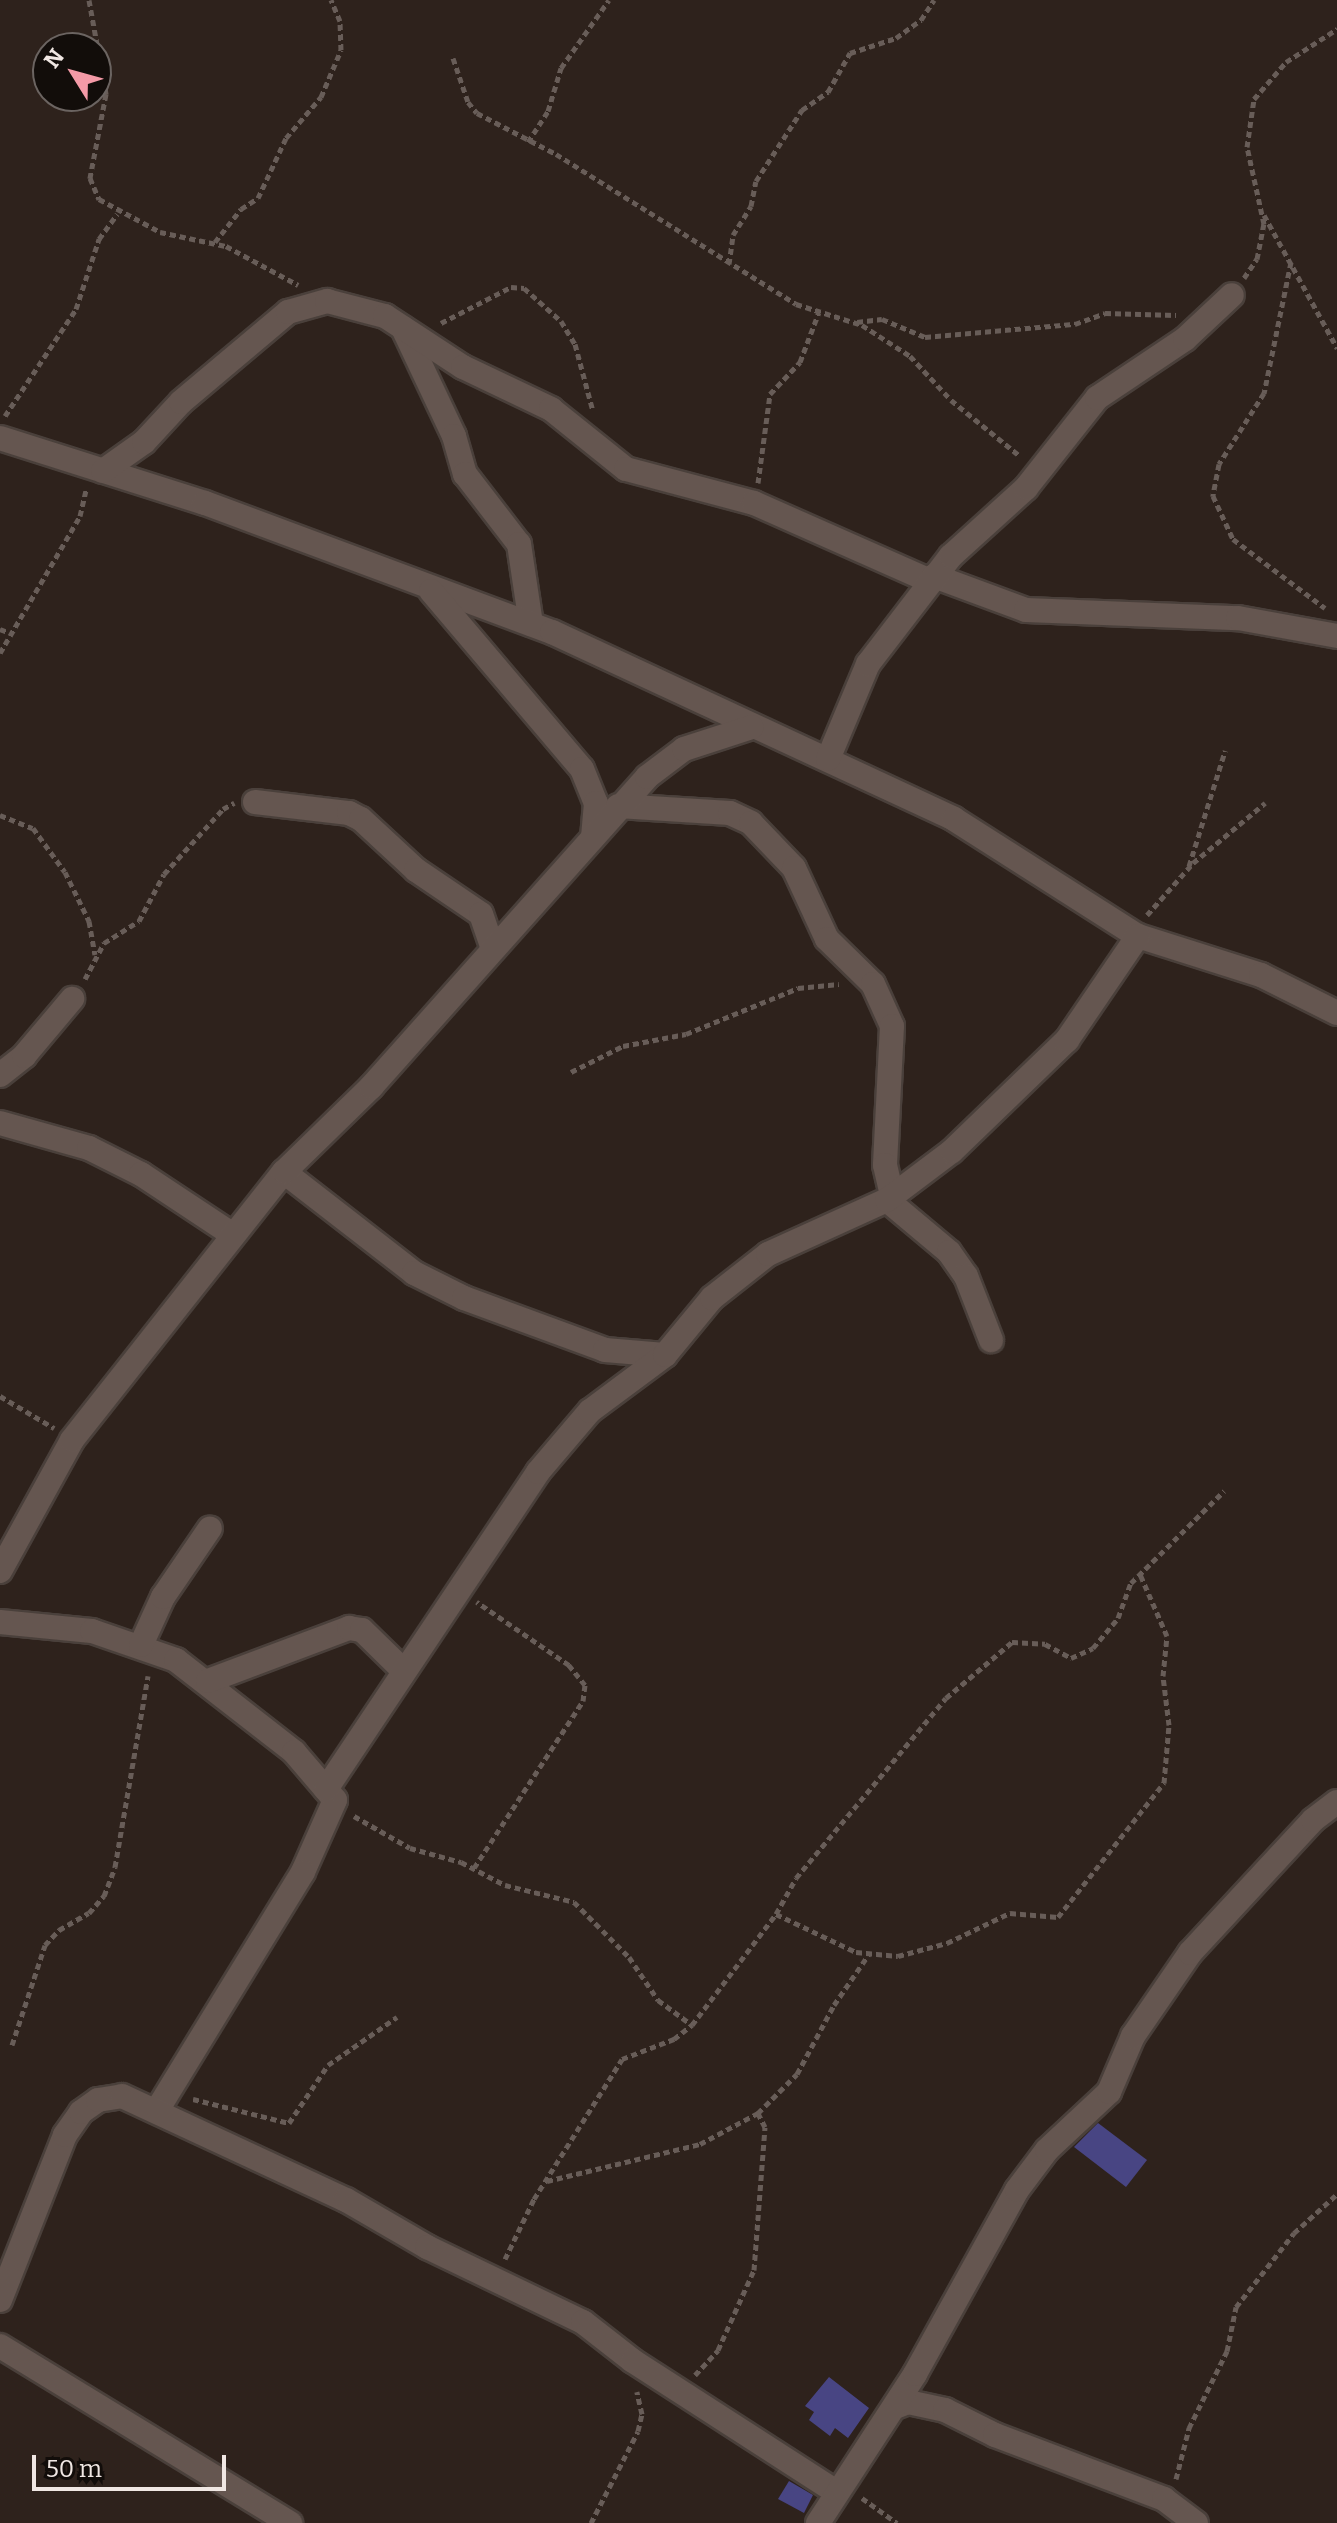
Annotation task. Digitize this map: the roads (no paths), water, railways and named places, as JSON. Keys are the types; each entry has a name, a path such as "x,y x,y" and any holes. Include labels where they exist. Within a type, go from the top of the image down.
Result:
{"street":[{"path":"828,759 868,664 932,578 1042,469 1097,398 1185,339 1232,295"},
{"path":"92,467 144,442 181,402 288,312 327,301 370,310 410,331 463,367 551,409 626,469 754,503 932,578 1026,610 1238,618 1337,636"},
{"path":"410,331 454,436 465,474 519,544 531,624"},
{"path":"0,438 92,467 531,624 954,819 1078,901 1136,934 1261,975 1337,1013"},
{"path":"427,586 582,769 596,803 593,837"},
{"path":"0,1571 72,1440 284,1172 371,1087 618,806 684,749 752,727"},
{"path":"255,802 349,813 361,819 416,870 481,914 493,949"},
{"path":"618,806 703,807 751,823 794,868 827,939 867,978 884,1001 892,1026 885,1165 890,1198 949,1252 966,1276 991,1340"},
{"path":"160,2104 303,1872 330,1795 403,1670 567,1436 609,1395 665,1355 712,1298 768,1254 890,1198 952,1151 1067,1040 1136,934"},
{"path":"0,1075 24,1056 72,999"},
{"path":"0,1123 89,1148 141,1174 233,1235"},
{"path":"284,1172 414,1273 464,1298 605,1350 665,1355"},
{"path":"143,1646 163,1597 210,1528"},
{"path":"0,1622 92,1631 143,1646 208,1681 294,1752 330,1795"},
{"path":"208,1681 349,1628 362,1630 403,1670"},
{"path":"818,2523 838,2488 895,2407 1017,2190 1047,2150 1109,2092 1124,2053 1168,1983 1304,1828 1337,1802"},
{"path":"0,2300 37,2196 81,2112 98,2100 122,2096 160,2104 583,2322 633,2361 838,2488"},
{"path":"0,2347 290,2523"},
{"path":"895,2407 908,2402 945,2410 995,2435 1169,2503 1196,2523"}]}
